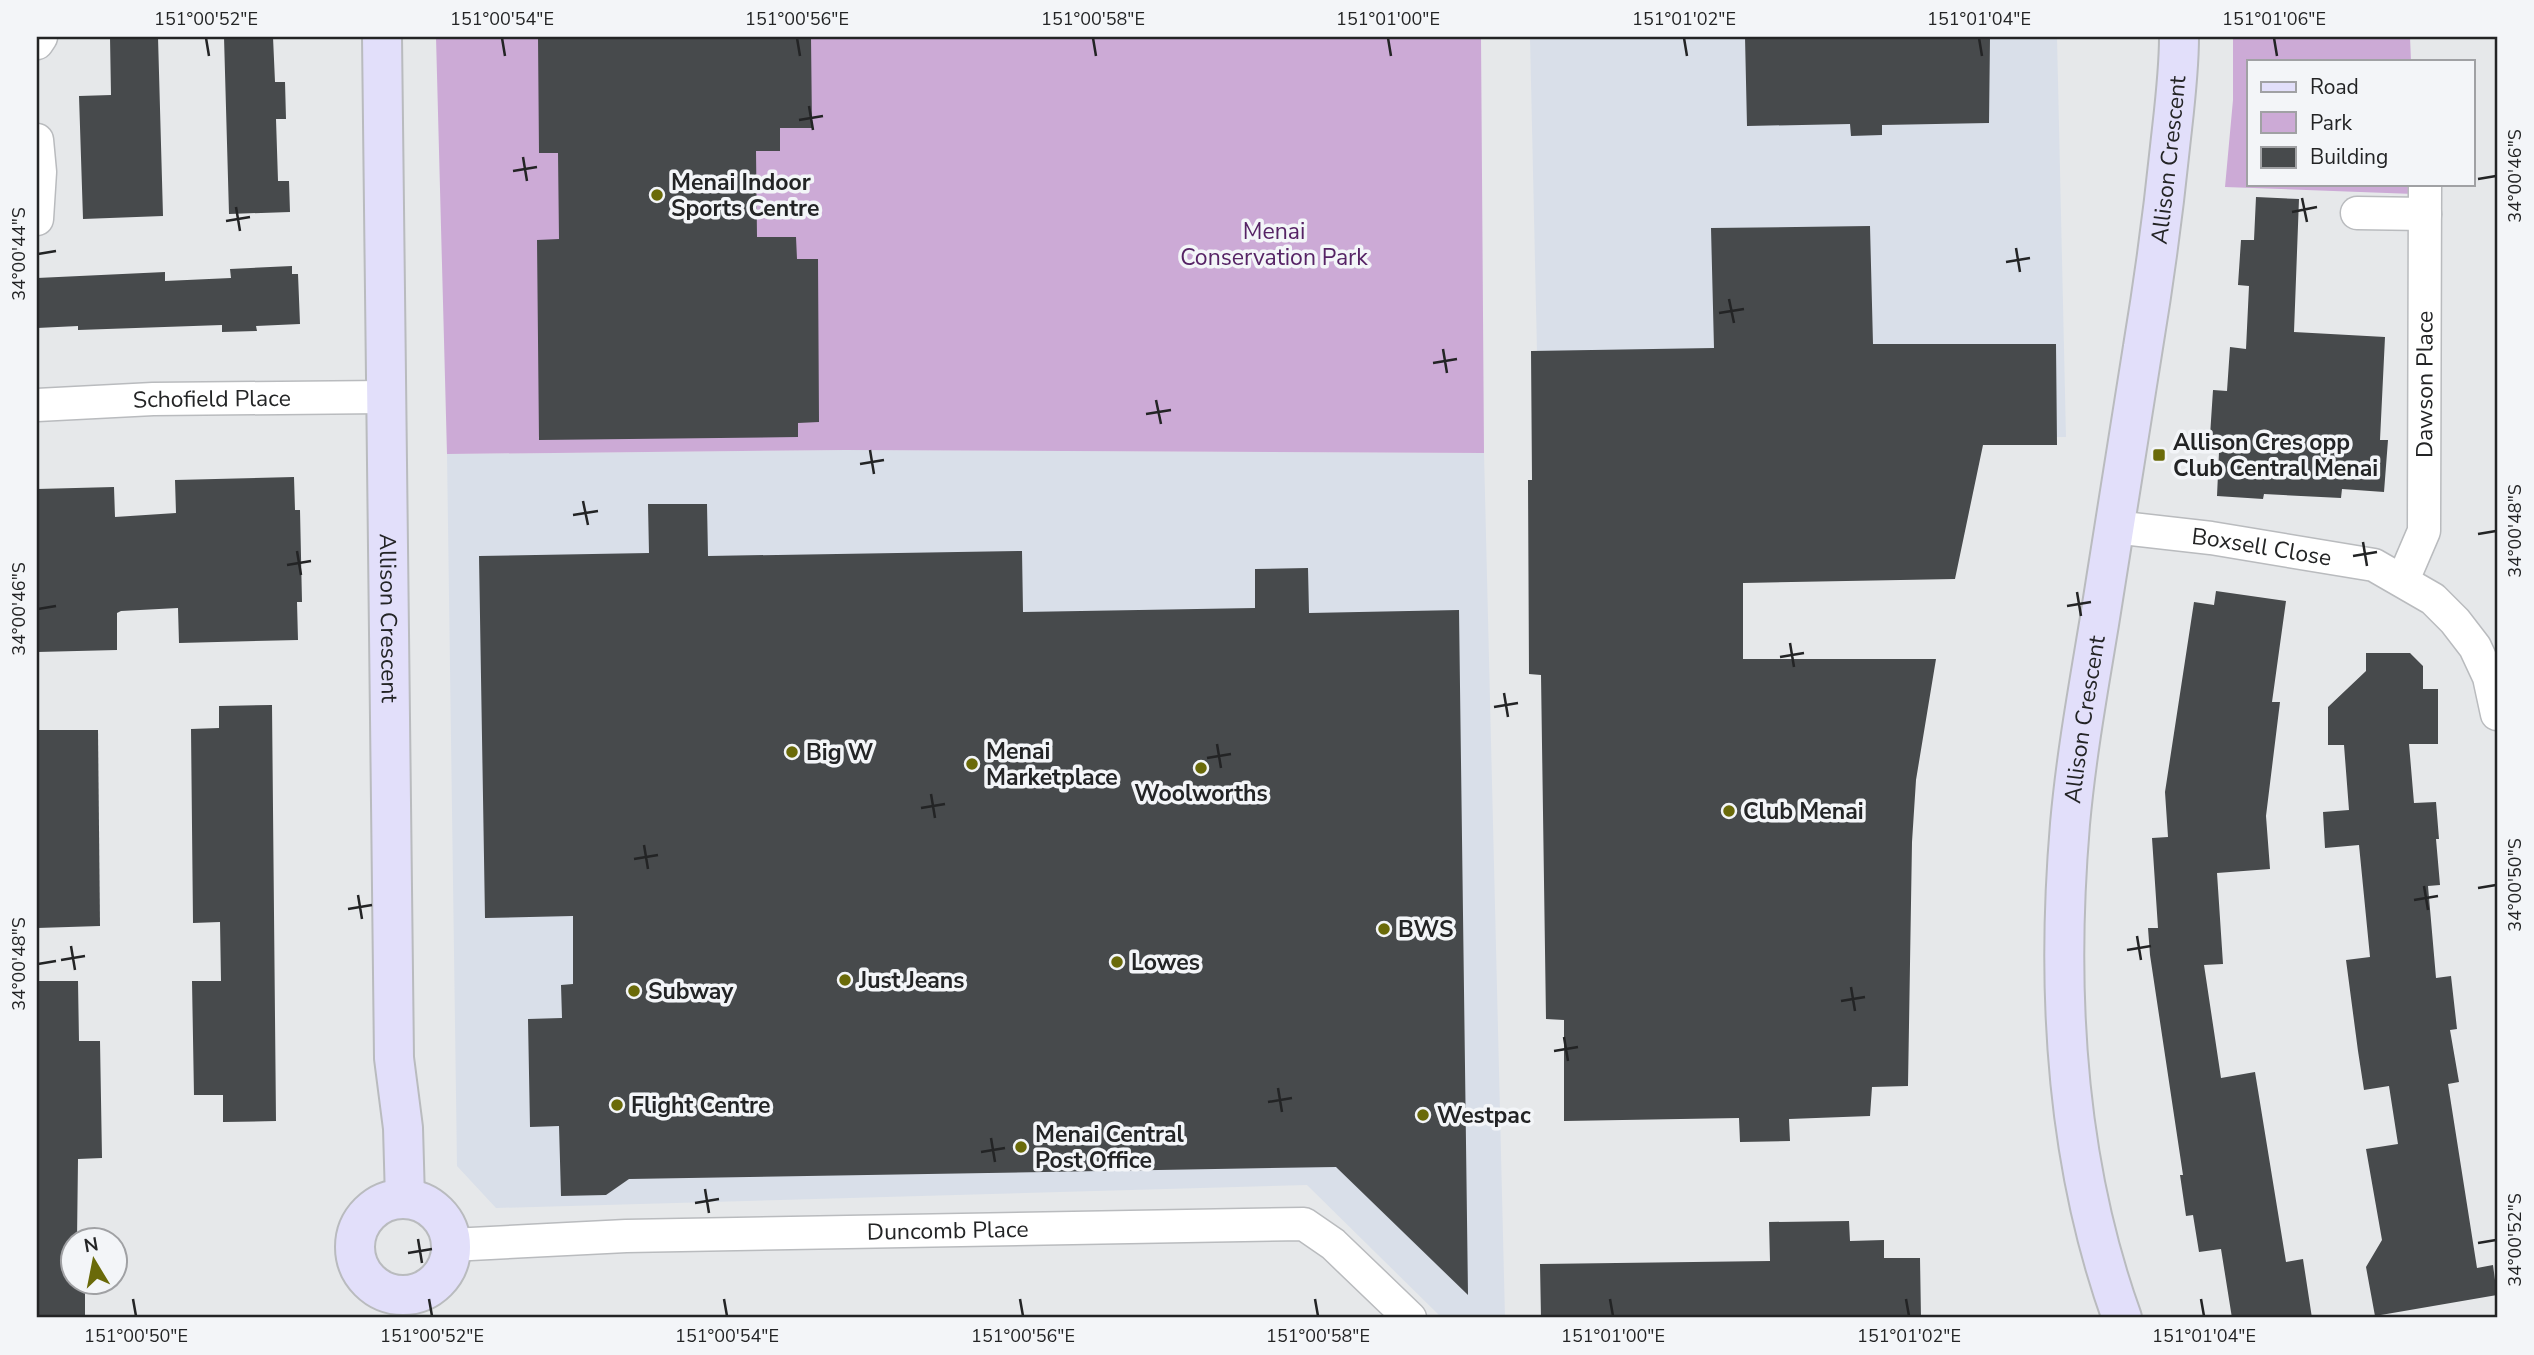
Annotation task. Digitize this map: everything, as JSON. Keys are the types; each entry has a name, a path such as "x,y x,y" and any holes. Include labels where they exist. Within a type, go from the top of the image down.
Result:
{"street":[{"path":"37,43 41,37"},
{"name":"Allison Crescent","path":"382,37 394,1058 403,1128 405,1199"},
{"name":"Allison Crescent","path":"2122,1318 2093,1224 2071,1101 2064,1003 2064,934 2070,821 2077,759 2151,298 2164,205 2179,37"},
{"path":"37,140 40,172 37,219"},
{"path":"2357,213 2425,199"},
{"name":"Dawson Place","path":"2403,580 2424,531 2425,199"},
{"name":"Schofield Place","path":"37,405 153,400 385,397"},
{"name":"Boxsell Close","path":"2114,527 2211,538 2374,565 2432,599 2455,621 2475,647 2489,677 2497,713"},
{"path":"405,1199 420,1201 433,1209 444,1220 451,1245 448,1266 438,1280 425,1290 409,1296 402,1307 392,1295 376,1289 364,1277 356,1262 354,1246 356,1231 364,1217 375,1206 389,1200 405,1199"},
{"name":"Duncomb Place","path":"451,1245 626,1236 1304,1224 1333,1244 1410,1318"}],"shaded area":[{"path":"1530,37 2057,37 2066,437 1539,442"},
{"name":"Menai Marketplace","path":"845,450 1484,453 1505,1318 1442,1318 1307,1185 496,1208 457,1166 447,454"}],"green space":[{"name":"Menai Conservation Park","path":"436,37 1481,37 1484,453 845,450 447,454"},
{"path":"2233,37 2410,37 2411,60 2247,60 2247,186 2413,186 2414,194 2225,187 2233,100"}],"building":[{"path":"110,37 158,37 163,216 83,219 79,96 111,95"},
{"path":"224,37 273,37 275,82 285,82 286,119 276,119 278,181 289,181 290,212 229,214"},
{"path":"538,37 811,37 812,128 780,128 780,151 756,151 757,237 796,237 797,259 818,259 819,422 798,423 798,437 539,440 537,240 559,239 558,153 539,153"},
{"path":"1745,37 1990,37 1989,123 1882,125 1882,135 1851,136 1850,124 1747,126"},
{"path":"2256,197 2299,199 2294,332 2385,337 2380,440 2388,440 2384,492 2342,489 2341,498 2264,494 2263,499 2217,496 2219,452 2209,451 2213,390 2227,391 2230,347 2246,349 2249,286 2238,285 2241,240 2254,240"},
{"name":"Club Menai","path":"1870,226 1873,344 2056,344 2057,445 1983,445 1955,579 1743,583 1743,659 1936,659 1916,780 1912,842 1908,1086 1872,1087 1870,1116 1789,1119 1790,1141 1740,1142 1739,1118 1564,1121 1564,1020 1546,1019 1541,675 1529,674 1528,480 1532,480 1531,351 1714,348 1711,228"},
{"path":"292,266 292,274 298,274 300,324 256,326 257,331 222,332 222,325 78,330 78,326 37,328 37,278 165,272 165,281 231,278 230,269"},
{"path":"294,477 295,510 300,510 302,602 297,602 298,640 179,643 178,608 117,613 117,650 37,652 37,489 114,487 115,517 176,513 175,480"},
{"name":"Menai Marketplace","path":"648,504 707,504 708,556 1022,551 1023,612 1255,608 1255,569 1308,568 1309,613 1459,610 1468,1295 1336,1167 629,1179 606,1195 561,1196 559,1126 530,1127 528,1019 562,1018 561,985 573,984 573,916 485,918 479,556 649,553"},
{"path":"2216,591 2286,601 2272,702 2280,702 2266,816 2270,869 2217,873 2223,964 2204,965 2221,1078 2255,1072 2286,1262 2303,1259 2312,1318 2232,1318 2221,1249 2199,1252 2193,1215 2186,1216 2180,1175 2183,1175 2150,955 2148,928 2158,928 2152,838 2168,837 2165,792 2194,602 2214,605"},
{"path":"2366,653 2410,653 2423,666 2423,689 2438,689 2438,744 2409,744 2414,803 2436,802 2440,885 2428,886 2436,978 2451,976 2457,1029 2450,1030 2459,1082 2448,1084 2477,1268 2493,1265 2497,1295 2375,1316 2366,1267 2382,1240 2366,1149 2398,1144 2389,1086 2364,1090 2346,960 2370,957 2359,845 2325,848 2323,812 2349,810 2344,745 2328,745 2328,707 2366,671"},
{"path":"272,705 276,1121 223,1122 223,1095 194,1095 192,981 221,981 220,922 193,923 191,729 219,728 219,706"},
{"path":"37,730 98,730 100,926 37,928"},
{"path":"37,981 78,981 79,1041 100,1041 102,1158 78,1159 77,1226 60,1226 60,1296 85,1296 85,1318 37,1318"},
{"path":"1849,1221 1850,1241 1884,1240 1884,1258 1920,1258 1921,1318 1541,1318 1540,1264 1770,1261 1769,1222"}],"place":[{"name":"Menai Indoor Sports Centre","path":"657,195"},
{"name":"Allison Cres opp Club Central Menai","path":"2159,455"},
{"name":"Big W","path":"792,752"},
{"name":"Menai Marketplace","path":"972,764"},
{"name":"Woolworths","path":"1201,768"},
{"name":"Club Menai","path":"1729,811"},
{"name":"BWS","path":"1384,929"},
{"name":"Lowes","path":"1117,962"},
{"name":"Just Jeans","path":"845,980"},
{"name":"Subway","path":"634,991"},
{"name":"Flight Centre","path":"617,1105"},
{"name":"Westpac","path":"1423,1115"},
{"name":"Menai Central Post Office","path":"1021,1147"}]}
